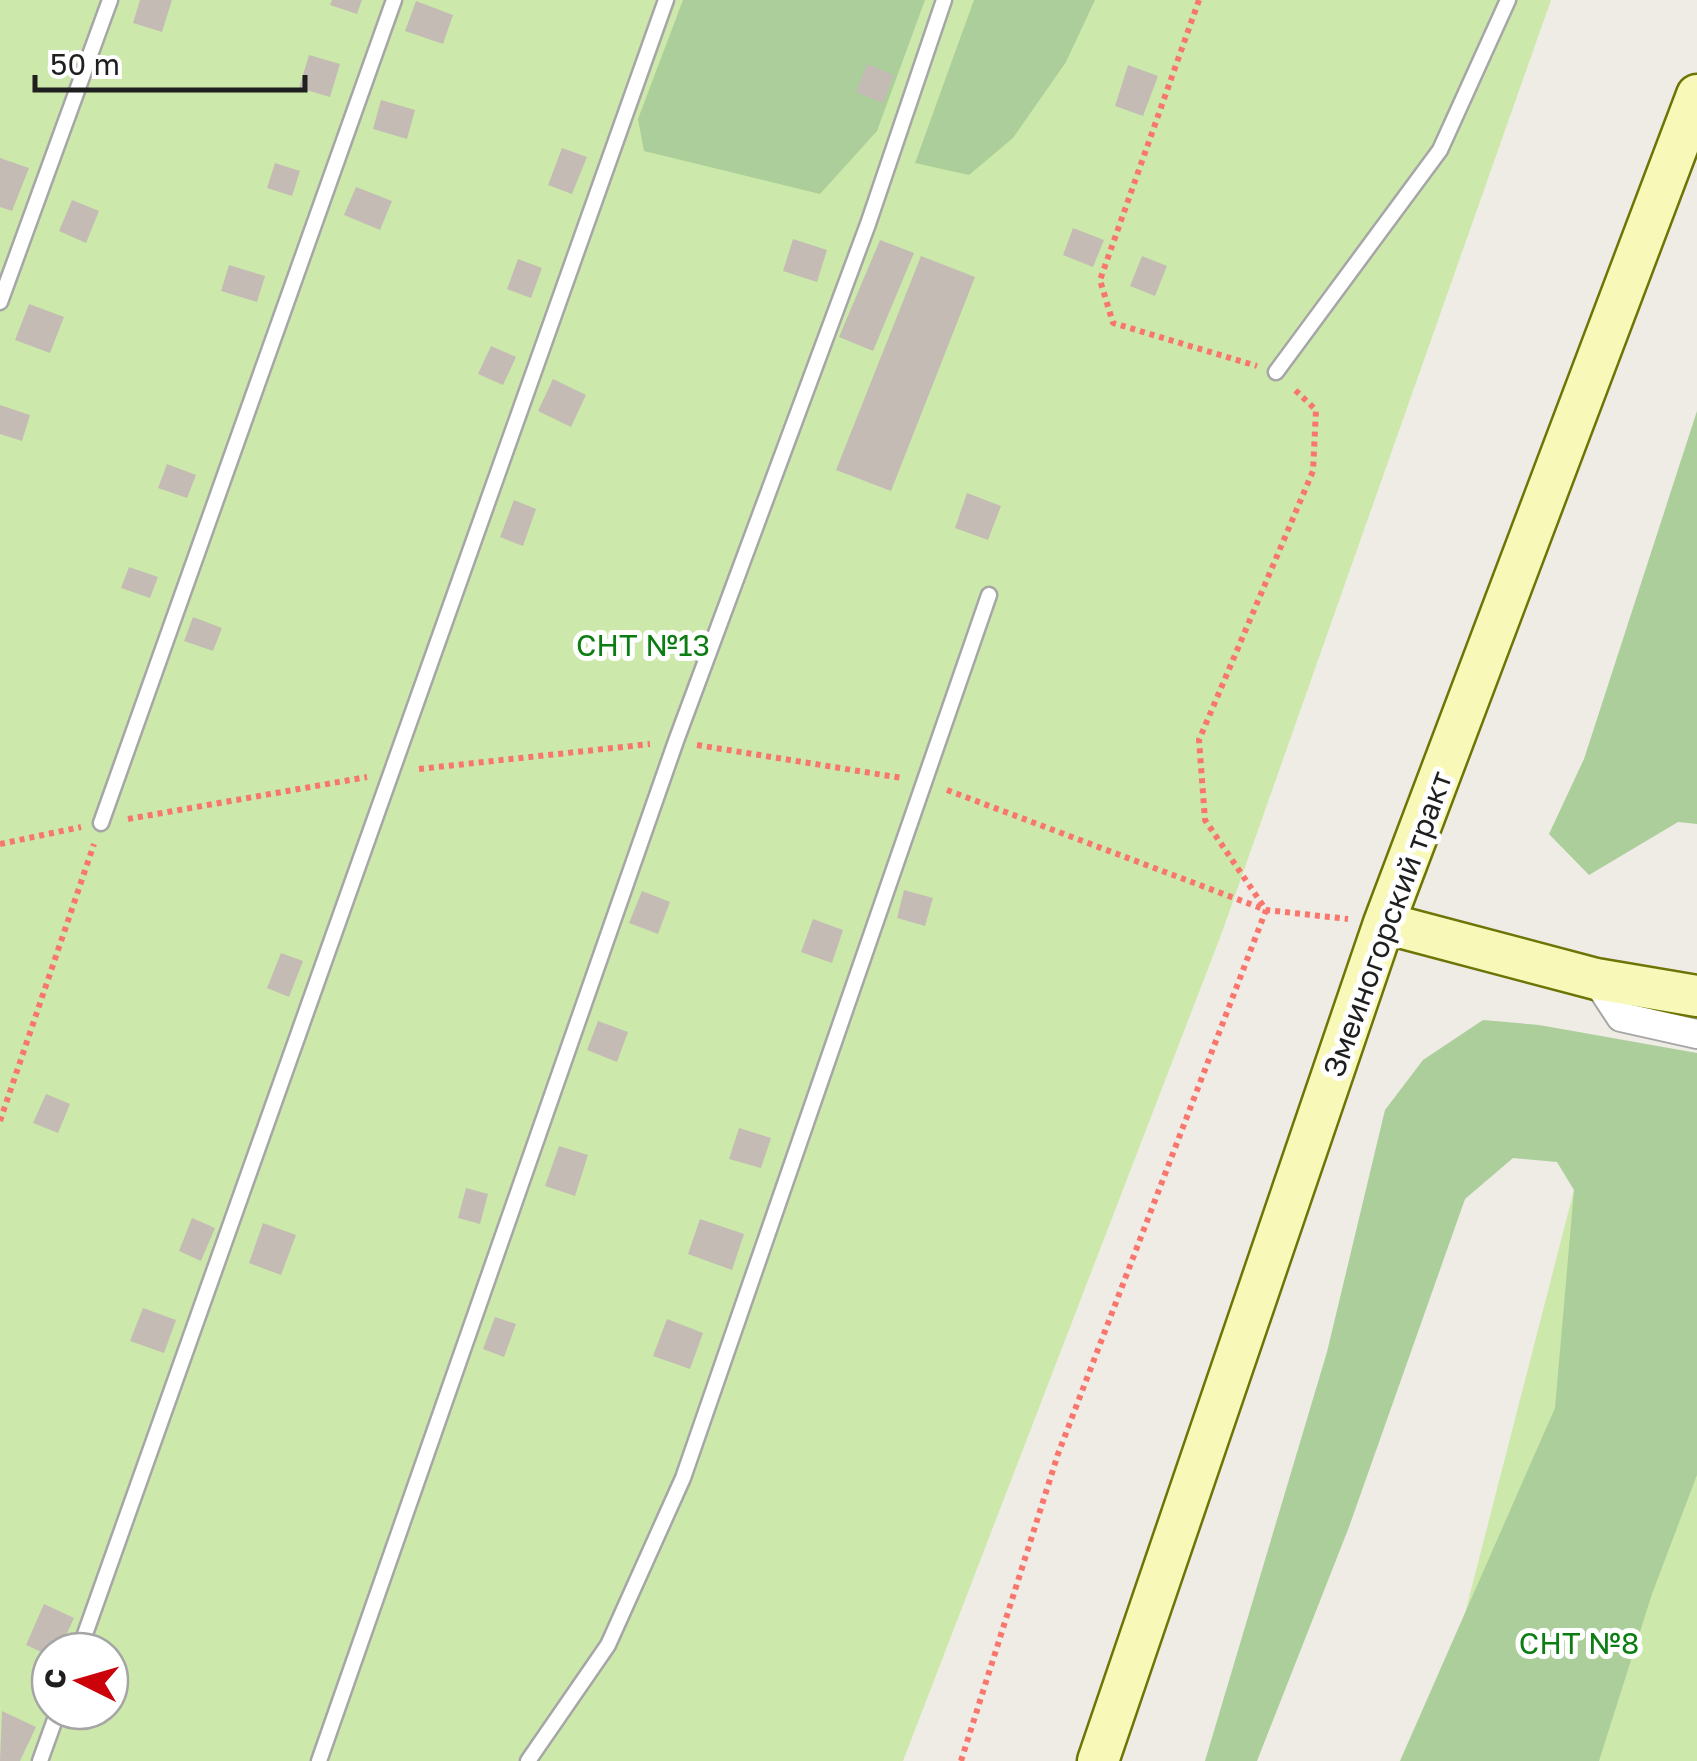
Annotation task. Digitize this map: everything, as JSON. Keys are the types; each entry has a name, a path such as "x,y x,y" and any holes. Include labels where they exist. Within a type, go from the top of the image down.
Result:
{"main road":[{"name":"Змеиногорский тракт","path":"1098,1761 1384,923 1697,94"},
{"path":"1384,923 1596,979 1697,996"}],"street":[{"path":"1596,979 1621,1017 1697,1034"}],"lane":[{"path":"0,302 110,0"},
{"path":"101,824 394,0"},
{"path":"86,1631 666,0"},
{"path":"319,1761 676,741 868,224 944,0"},
{"path":"1276,372 1440,150 1508,0"},
{"path":"528,1761 608,1646 683,1478 989,596"},
{"path":"40,1761 51,1731"}],"path":[{"path":"1199,0 1100,280 1113,324 1276,372 1316,410 1314,472 1199,740 1205,820 1266,910"},
{"path":"0,844 389,773 676,741 924,782 1266,910 1384,923"},
{"path":"0,1121 101,824"},
{"path":"961,1761 1058,1454 1266,910"}],"green space":[{"name":"СНТ №13","path":"0,0 1551,0 1221,935 903,1761 0,1761"},
{"path":"683,0 925,0 877,131 820,194 644,151 638,119"},
{"path":"974,0 1095,0 1066,62 1013,138 969,175 915,163"},
{"path":"1697,411 1697,824 1678,822 1589,875 1549,834 1584,759"},
{"path":"1483,1020 1539,1025 1697,1053 1697,1475 1652,1594 1599,1761 1400,1761 1555,1408 1574,1190 1557,1162 1513,1158 1465,1199 1349,1527 1257,1761 1205,1761 1327,1352 1385,1110 1423,1060"},
{"name":"СНТ №8","path":"1697,1072 1697,1761 1427,1761 1574,1190"}],"building":[{"path":"140,0 172,0 162,32 133,23"},
{"path":"332,0 362,0 357,14 330,5"},
{"path":"416,1 453,15 443,44 405,31"},
{"path":"309,55 340,64 330,97 299,88"},
{"path":"867,64 894,75 883,103 856,92"},
{"path":"1128,65 1158,76 1143,116 1115,106"},
{"path":"381,100 415,110 407,139 373,129"},
{"path":"562,148 587,157 572,194 548,185"},
{"path":"0,158 29,168 12,211 0,207"},
{"path":"275,163 300,171 292,196 267,188"},
{"path":"356,187 392,201 380,230 344,215"},
{"path":"72,200 99,211 86,243 59,231"},
{"path":"1073,228 1104,240 1093,267 1063,255"},
{"path":"793,239 827,250 817,282 783,271"},
{"path":"880,240 914,253 873,351 839,337"},
{"path":"921,256 975,277 891,491 836,470"},
{"path":"1142,256 1167,266 1155,296 1130,286"},
{"path":"518,259 542,268 531,298 507,289"},
{"path":"229,265 265,276 257,302 221,291"},
{"path":"29,304 64,317 50,353 15,340"},
{"path":"491,346 516,357 503,385 478,374"},
{"path":"553,379 586,395 571,427 538,411"},
{"path":"0,405 30,415 22,441 0,434"},
{"path":"167,464 196,475 187,498 158,488"},
{"path":"967,493 1001,506 988,540 955,528"},
{"path":"514,500 536,509 523,546 500,537"},
{"path":"129,567 158,577 150,598 121,588"},
{"path":"193,617 222,628 213,651 184,641"},
{"path":"904,890 933,898 925,926 897,918"},
{"path":"642,891 670,902 658,934 629,923"},
{"path":"813,919 843,930 832,963 801,952"},
{"path":"281,953 303,961 289,997 267,988"},
{"path":"598,1021 628,1032 617,1062 587,1050"},
{"path":"46,1094 70,1104 58,1133 33,1123"},
{"path":"739,1128 771,1138 761,1168 729,1159"},
{"path":"559,1146 588,1155 575,1196 545,1186"},
{"path":"466,1188 488,1194 480,1224 458,1218"},
{"path":"192,1218 215,1228 201,1261 179,1251"},
{"path":"700,1219 744,1234 732,1270 688,1254"},
{"path":"263,1223 296,1235 281,1275 249,1263"},
{"path":"143,1308 176,1320 164,1353 130,1341"},
{"path":"495,1317 516,1324 504,1357 483,1349"},
{"path":"667,1319 703,1333 690,1369 653,1356"},
{"path":"44,1604 74,1618 68,1631 32,1631"},
{"path":"2,1711 30,1724 30,1731 34,1731 20,1761 0,1761"}]}
